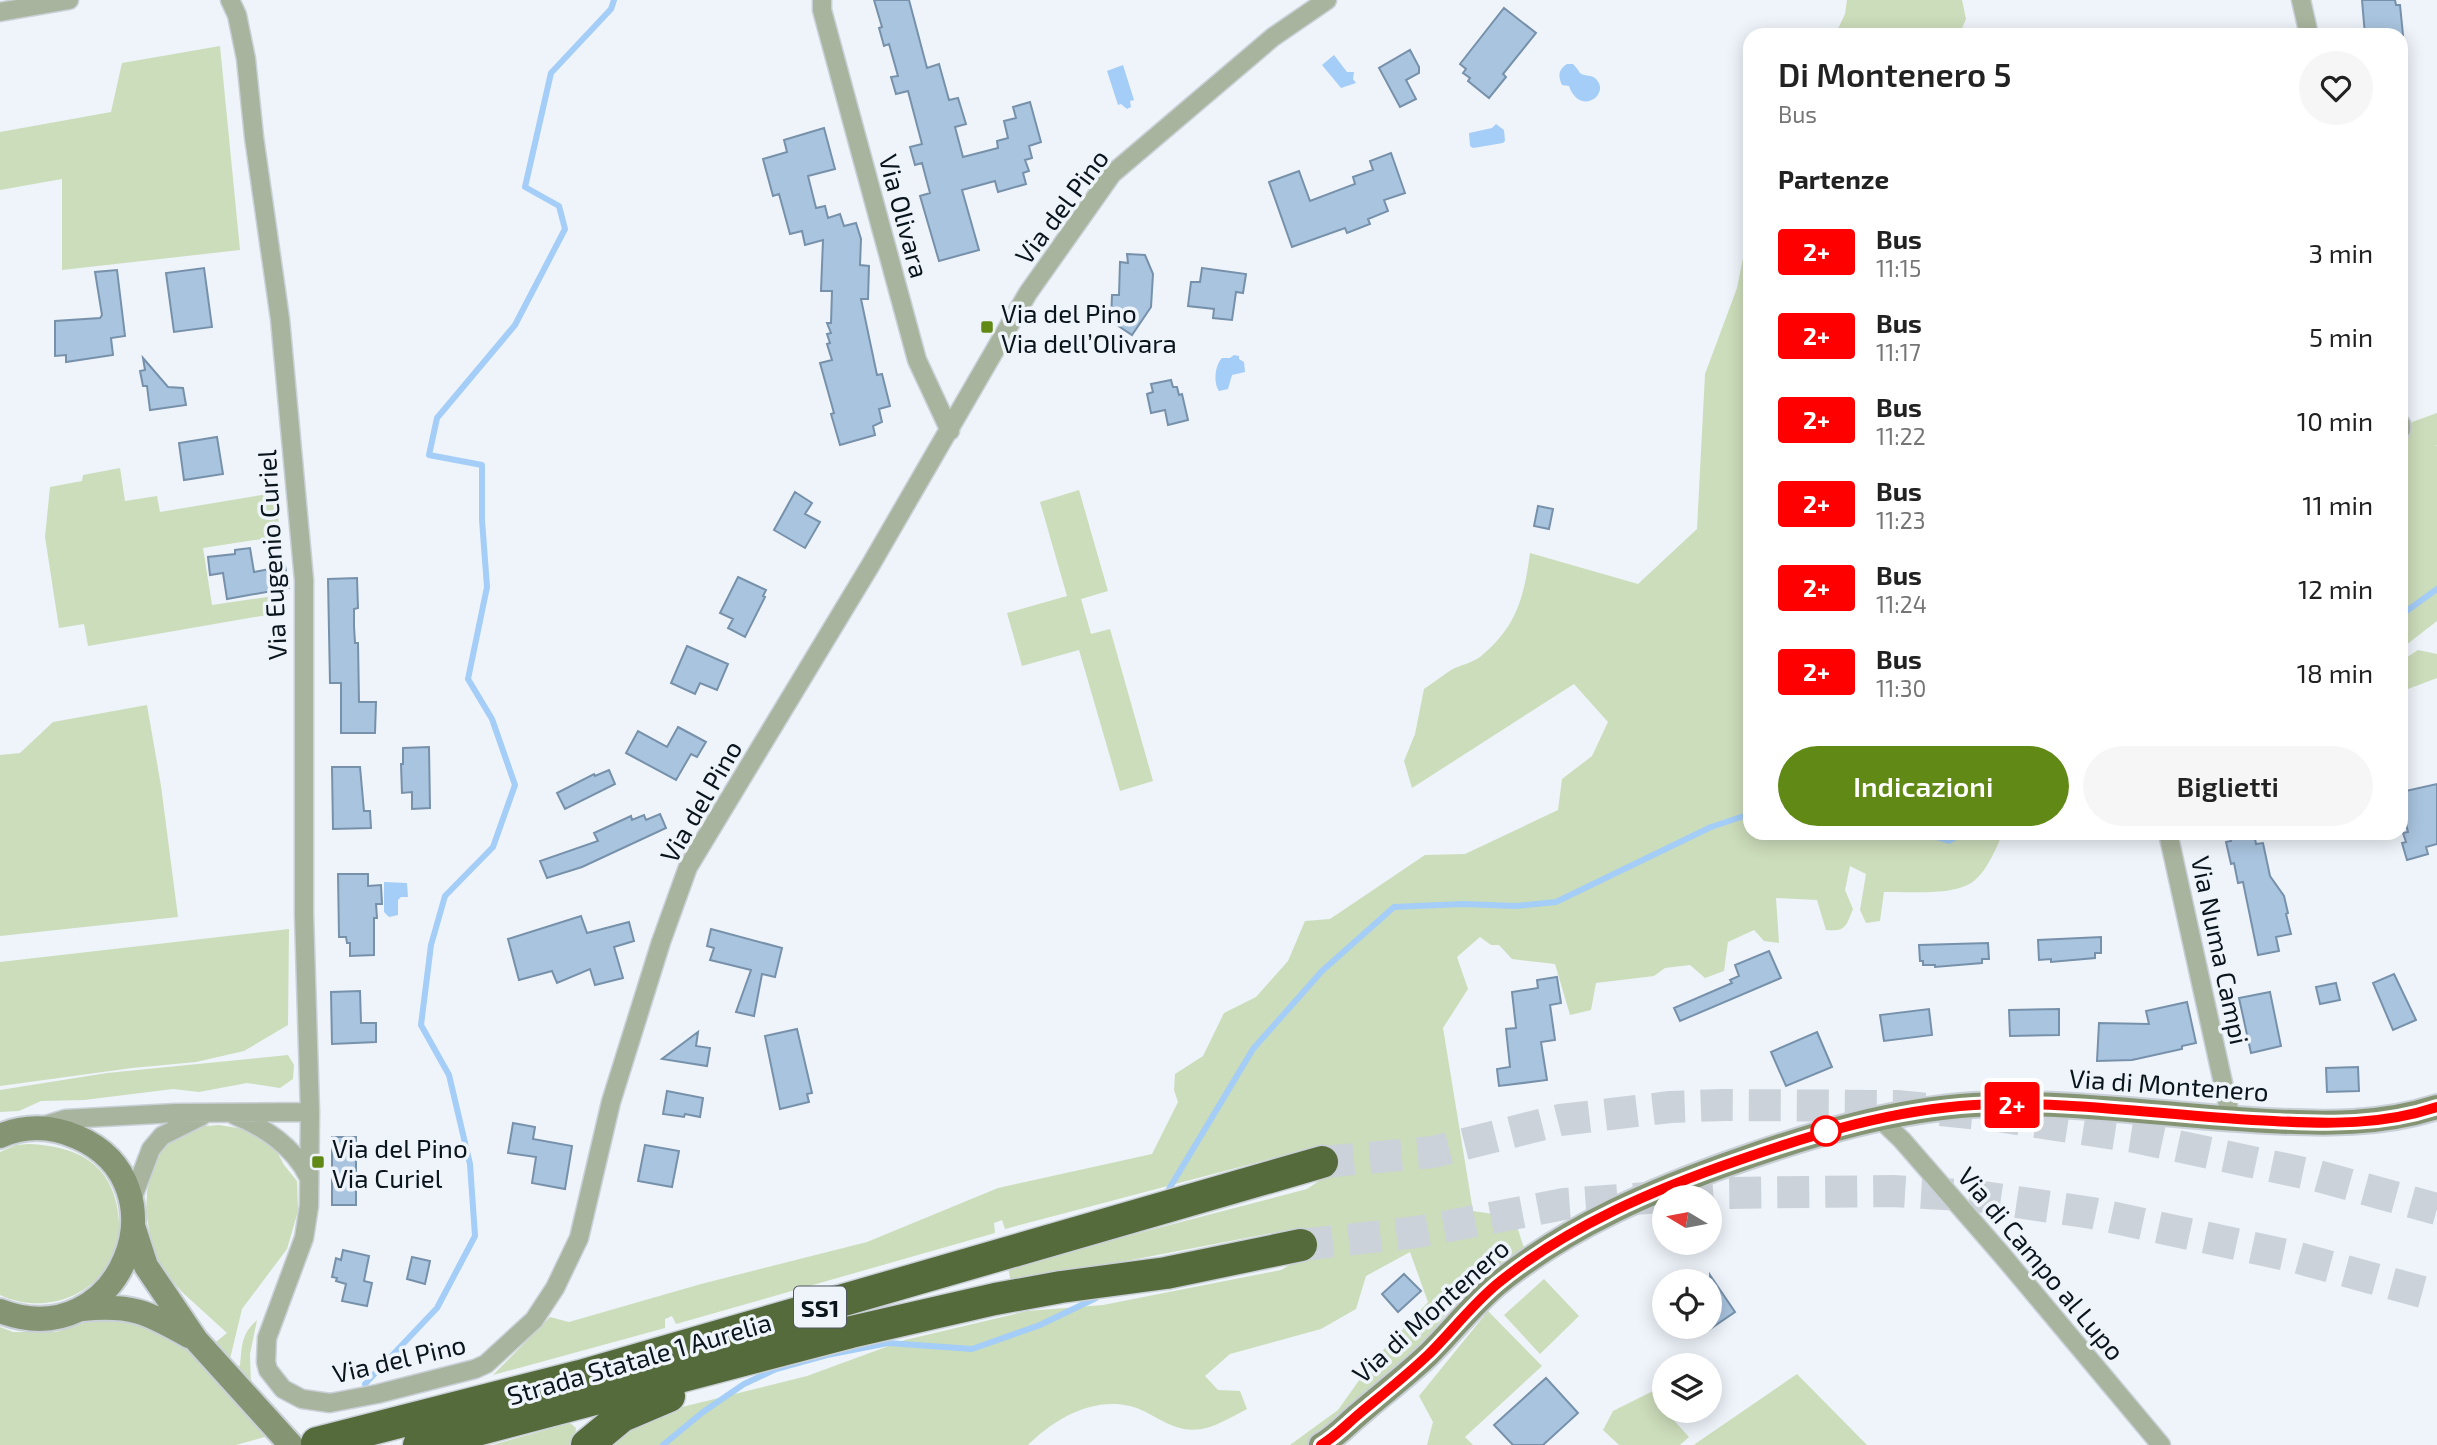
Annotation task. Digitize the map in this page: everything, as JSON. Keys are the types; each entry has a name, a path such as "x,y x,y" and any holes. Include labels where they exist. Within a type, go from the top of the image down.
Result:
{"highway":[{"name":"Strada Statale 1 Aurelia","path":"304,1444 580,1376 1322,1162"},
{"name":"Strada Statale 1 Aurelia","path":"419,1445 851,1332 1023,1293 1166,1273 1301,1245"},
{"path":"587,1445 622,1416 712,1379 756,1357"}],"street":[{"path":"0,12 69,0"},
{"name":"Via Eugenio Curiel","path":"230,0 237,15 246,60 280,319 304,580 304,915 310,1112"},
{"name":"Via del Pino","path":"310,1112 309,1206 304,1238 273,1319 266,1345 268,1370 283,1389 302,1399 330,1403 466,1372 486,1364 534,1320 555,1288 579,1238 611,1102 661,942 688,867 950,431 1028,293 1112,174 1273,37 1327,0"},
{"path":"2301,0 2307,28"},
{"name":"Via Olivara","path":"821,3 917,360 950,431"},
{"name":"Via Numa Campi","path":"2170,840 2231,1119"},
{"name":"Via di Montenero","path":"1323,1444 1430,1353 1454,1325 1496,1285 1550,1246 1616,1210 1697,1174 1820,1132 1933,1109 2004,1105 2328,1124 2378,1121 2437,1107"},
{"path":"0,1136 13,1130 38,1127 65,1119 214,1112 310,1112"},
{"path":"79,1310 101,1295 118,1274 130,1251 132,1213 151,1149 162,1136 183,1123 214,1112 241,1118 267,1132 296,1155 309,1177"},
{"name":"Via di Campo al Lupo","path":"1879,1118 1902,1140 2002,1255 2161,1445"},
{"path":"38,1127 63,1130 87,1141 107,1157 122,1178 146,1266 199,1343 304,1444"},
{"path":"0,1311 36,1319 111,1306 158,1318 199,1343"}],"green space":[{"path":"1847,0 1962,0 1966,19 1962,28 1838,28 1845,14"},
{"path":"220,46 240,250 62,270 62,179 0,190 0,132 111,112 122,63"},
{"path":"1743,258 1743,840 2000,840 1988,864 1975,880 1967,885 1944,891 1884,892 1880,921 1866,923 1860,910 1866,874 1850,866 1845,890 1853,909 1847,924 1841,929 1826,930 1817,900 1776,898 1779,943 1764,941 1754,930 1728,942 1724,971 1705,978 1690,965 1665,968 1654,976 1596,983 1591,1010 1570,1015 1555,964 1512,959 1499,945 1491,945 1480,937 1457,957 1468,989 1443,1028 1473,1211 1514,1217 1524,1248 1503,1261 1448,1311 1411,1360 1337,1445 1290,1445 1338,1410 1372,1362 1428,1302 1410,1252 1366,1276 1356,1309 1321,1329 1230,1354 1205,1376 1218,1390 1240,1391 1247,1409 1207,1428 1191,1430 1172,1426 1139,1409 1116,1404 1075,1412 1038,1435 1028,1445 604,1445 630,1424 662,1412 807,1376 905,1340 1027,1311 1103,1305 1281,1270 1298,1260 1303,1234 1288,1230 1011,1283 1008,1267 1307,1189 1326,1176 1320,1153 1304,1150 1005,1229 1002,1220 994,1223 995,1233 676,1324 672,1316 665,1319 665,1328 493,1375 550,1317 569,1322 701,1284 867,1242 998,1188 1152,1154 1178,1102 1174,1090 1175,1074 1203,1056 1224,1013 1256,997 1288,961 1305,921 1330,919 1425,855 1465,854 1558,810 1562,779 1592,756 1608,722 1574,684 1412,788 1404,761 1415,734 1424,689 1451,670 1480,657 1503,634 1517,610 1530,553 1638,584 1697,529 1705,374 1737,288"},
{"path":"2437,413 2437,621 2408,644 2408,423"},
{"path":"120,468 125,501 157,496 160,512 274,493 281,536 203,548 212,605 281,595 284,612 88,646 84,624 59,628 45,537 50,487 82,481 83,475"},
{"path":"1079,490 1108,591 1081,599 1091,634 1110,629 1153,781 1120,791 1079,650 1022,666 1007,613 1067,596 1040,502"},
{"path":"2418,650 2437,654 2437,678 2408,689 2408,656"},
{"path":"147,705 161,786 178,917 0,936 0,755 20,753 53,722"},
{"path":"289,929 288,1025 244,1051 196,1062 0,1086 0,962"},
{"path":"288,1055 294,1065 293,1079 280,1088 247,1083 199,1092 173,1089 84,1100 41,1101 19,1111 0,1112 0,1090 107,1073"},
{"path":"219,1125 244,1129 273,1144 284,1165 297,1181 298,1211 287,1249 242,1309 229,1363 240,1366 245,1335 257,1320 250,1354 251,1385 268,1436 236,1445 0,1445 0,1327 13,1332 56,1332 114,1313 169,1330 196,1358 227,1333 182,1292 155,1261 146,1213 152,1167 159,1150 177,1133 193,1127"},
{"path":"16,1145 61,1148 88,1160 108,1181 118,1212 117,1244 105,1269 81,1292 50,1302 16,1301 0,1295 0,1152"},
{"path":"1544,1279 1579,1316 1540,1354 1504,1315"},
{"path":"1488,1311 1542,1366 1465,1437 1473,1445 1427,1445 1433,1422 1419,1396"},
{"path":"1797,1374 1867,1445 1694,1445 1695,1444"},
{"path":"1652,1392 1652,1423 1676,1423 1689,1437 1680,1445 1619,1445 1603,1430 1613,1411"},
{"path":"570,1423 576,1428 575,1436 569,1445 492,1445"}],"water":[{"path":"1334,55 1347,72 1354,72 1353,79 1356,83 1341,88 1322,65"},
{"path":"1567,64 1573,64 1580,73 1596,79 1600,85 1597,96 1592,100 1580,100 1569,86 1562,85 1560,73"},
{"path":"1123,65 1134,100 1130,101 1131,107 1127,109 1121,104 1118,105 1107,71"},
{"path":"1496,124 1504,130 1503,143 1473,148 1470,146 1469,133 1492,128"},
{"path":"1234,355 1244,362 1245,372 1232,375 1228,389 1219,391 1215,379 1216,369 1222,358"},
{"path":"384,882 407,883 408,897 398,900 398,915 389,917 384,912"}],"building":[{"path":"874,0 909,0 927,68 939,64 949,100 958,98 966,124 955,127 963,157 998,148 997,141 1008,138 1004,121 1016,118 1013,107 1030,102 1041,142 1029,146 1032,158 1025,160 1029,171 1023,173 1026,184 998,192 995,181 962,190 979,250 939,261 920,196 930,193 922,163 915,165 910,147 922,144 908,91 896,94 891,77 898,76 889,44 884,46"},
{"path":"2362,0 2395,0 2396,5 2400,5 2402,28 2364,28"},
{"path":"1504,8 1536,33 1503,74 1506,77 1489,98 1468,81 1470,78 1463,73 1466,69 1460,64"},
{"path":"1410,50 1419,67 1419,73 1406,80 1416,99 1400,107 1379,68"},
{"path":"824,128 835,169 808,176 816,208 825,206 828,218 840,214 844,226 856,223 861,239 860,265 869,266 868,299 861,299 877,375 882,374 890,406 879,409 882,422 873,426 875,435 840,445 820,363 832,360 827,344 830,343 827,334 831,333 827,323 831,323 832,291 821,291 823,240 805,245 802,231 790,234 779,194 773,196 763,159 787,152 784,140"},
{"path":"1391,153 1405,193 1384,200 1388,211 1368,219 1370,224 1347,233 1345,228 1292,247 1269,182 1299,171 1310,201 1355,184 1353,177 1373,170 1370,161"},
{"path":"1127,254 1145,255 1153,274 1151,307 1132,335 1111,321 1112,295 1119,295 1120,262 1128,263"},
{"path":"204,268 212,327 174,332 166,273"},
{"path":"1202,268 1246,274 1243,293 1236,292 1232,320 1213,318 1214,309 1188,306 1191,282 1200,282"},
{"path":"117,270 125,336 111,338 113,355 66,362 66,355 55,356 55,321 100,318 102,315 95,272"},
{"path":"143,358 168,387 183,388 186,405 150,410 147,386 143,386 140,371 145,370"},
{"path":"1171,380 1179,395 1182,394 1188,420 1168,425 1165,410 1151,413 1147,394 1153,392 1151,384"},
{"path":"217,437 223,474 184,480 179,443"},
{"path":"795,492 812,503 805,514 820,522 805,548 774,530"},
{"path":"1538,506 1553,509 1549,529 1534,526"},
{"path":"250,548 254,572 285,566 289,588 227,599 223,573 210,575 208,557 235,554 235,550"},
{"path":"738,577 766,590 745,637 728,628 733,619 720,613"},
{"path":"357,578 358,608 354,609 354,626 355,643 358,643 359,702 376,702 375,733 341,733 341,683 330,683 328,579"},
{"path":"687,646 728,664 717,690 700,683 695,694 671,683"},
{"path":"678,727 706,742 697,757 691,754 676,780 626,753 638,731 667,747"},
{"path":"429,747 430,808 412,809 412,792 402,793 403,748"},
{"path":"332,767 360,767 364,811 370,811 371,828 333,829"},
{"path":"609,770 615,784 565,809 557,793 594,774 595,776"},
{"path":"2437,784 2437,844 2426,847 2428,854 2407,860 2402,843 2408,840 2408,790"},
{"path":"660,814 666,828 582,867 547,878 540,861 598,841 594,833 631,816 632,820 644,815 646,820"},
{"path":"2255,840 2256,844 2263,843 2270,876 2284,896 2288,913 2286,914 2291,934 2276,937 2279,951 2258,955 2243,882 2238,883 2234,863 2231,864 2226,842"},
{"path":"338,874 368,874 368,886 381,885 382,904 376,904 377,918 374,918 374,955 350,956 350,943 347,943 346,937 339,937"},
{"path":"581,916 587,933 629,922 634,941 614,947 623,978 595,985 590,969 557,983 552,971 519,980 508,939"},
{"path":"711,929 782,948 775,977 762,974 754,1016 736,1012 751,970 710,960 714,948 707,946"},
{"path":"2101,937 2101,953 2095,953 2095,958 2051,962 2051,959 2039,960 2038,940"},
{"path":"1988,943 1989,959 1982,959 1982,963 1935,967 1923,965 1923,961 1920,961 1919,945"},
{"path":"1769,951 1781,978 1680,1021 1674,1008 1732,983 1730,980 1739,976 1735,965"},
{"path":"2394,974 2416,1020 2393,1030 2373,983"},
{"path":"1557,977 1561,1003 1550,1005 1555,1040 1541,1042 1547,1080 1499,1086 1497,1069 1510,1067 1506,1029 1516,1028 1512,992 1538,988 1537,980"},
{"path":"2336,983 2340,1000 2320,1004 2316,987"},
{"path":"360,991 361,1023 376,1023 376,1042 332,1044 331,992"},
{"path":"2270,992 2281,1046 2251,1053 2239,998"},
{"path":"2187,1002 2196,1043 2182,1046 2182,1049 2132,1060 2097,1061 2099,1023 2149,1024 2146,1011"},
{"path":"1929,1009 1932,1035 1884,1041 1880,1015"},
{"path":"2059,1009 2059,1035 2010,1036 2009,1010"},
{"path":"797,1029 812,1093 807,1094 809,1102 780,1109 765,1036"},
{"path":"698,1032 696,1046 710,1048 707,1066 662,1059"},
{"path":"1817,1032 1832,1067 1786,1086 1771,1052"},
{"path":"2358,1067 2359,1091 2327,1092 2326,1068"},
{"path":"667,1091 703,1098 700,1117 663,1114"},
{"path":"513,1123 535,1127 533,1139 572,1146 565,1189 532,1183 536,1157 508,1153"},
{"path":"332,1137 356,1137 356,1205 332,1205"},
{"path":"645,1145 679,1151 672,1187 638,1181"},
{"path":"343,1250 369,1256 364,1281 372,1283 367,1306 342,1301 346,1284 332,1277 336,1258 341,1260"},
{"path":"412,1257 430,1261 425,1284 407,1279"},
{"path":"1404,1274 1421,1291 1398,1312 1382,1294"},
{"path":"1722,1293 1735,1312 1722,1321"},
{"path":"1546,1378 1578,1413 1543,1445 1513,1445 1494,1425"}],"waterway":[{"path":"365,1384 437,1308 475,1236 470,1164 449,1075 421,1025 431,945 445,896 493,847 515,785 492,719 468,679 487,587 482,520 482,465 429,455 437,418 515,325 565,229 559,206 525,187 551,73 611,9 614,0"},
{"path":"2408,610 2437,589"},
{"path":"1169,1189 1253,1049 1322,971 1394,907 1463,904 1516,906 1556,902 1711,827 1743,816"},
{"path":"1946,840 1951,840"},
{"path":"663,1445 703,1412 744,1384 776,1369 827,1355 888,1343 972,1349 1040,1325 1096,1298"}],"tunnel":[{"path":"1322,1162 1433,1152 1560,1120 1670,1107 1897,1106 1991,1115 2135,1137 2318,1176 2437,1209"},
{"path":"1301,1245 1417,1232 1564,1204 1719,1193 1893,1191 1976,1196 2092,1213 2291,1256 2437,1296"}],"bus line":[{"name":"2+","path":"1321,1445 1430,1353 1454,1325 1496,1285 1539,1253 1585,1226 1661,1189 1820,1132 1879,1118 1973,1105 2064,1107 2328,1124 2378,1121 2437,1107"}],"place":[{"name":"Via del Pino Via dell’Olivara","path":"987,327"},
{"name":"Via del Pino Via Curiel","path":"318,1162"}]}
